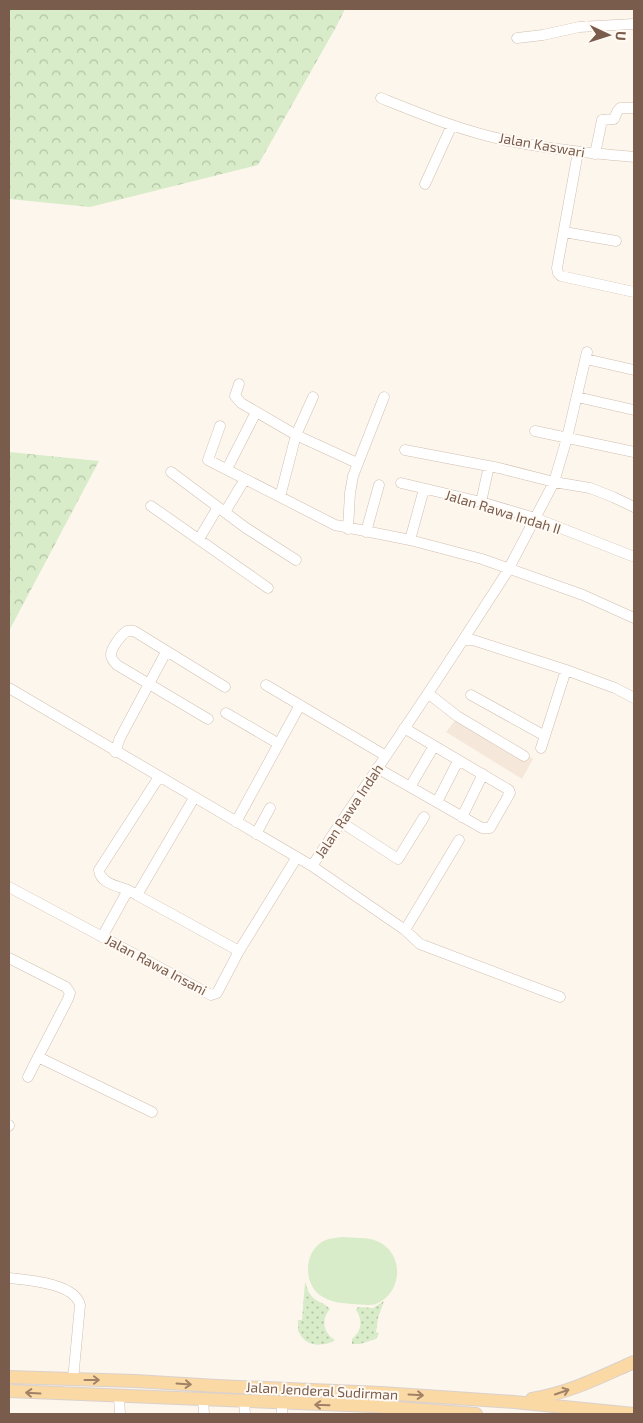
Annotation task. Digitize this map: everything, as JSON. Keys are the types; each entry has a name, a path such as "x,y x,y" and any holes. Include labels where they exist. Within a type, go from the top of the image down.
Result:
{"main road":[{"path":"514,1402 560,1393 592,1382 634,1362"},
{"name":"Jalan Jenderal Sudirman","path":"9,1377 381,1393 514,1402 634,1414"},
{"path":"134,1397 135,1381"},
{"name":"Jalan Jenderal Sudirman","path":"9,1391 244,1401 282,1409 476,1414"}],"street":[{"path":"517,38 543,35 578,27 634,24"},
{"name":"Jalan Kaswari","path":"381,98 452,125 504,140 578,152 634,157"},
{"path":"595,154 602,120 614,120 620,108 634,108"},
{"path":"425,184 452,125"},
{"path":"578,152 557,268 558,273 561,276 634,292"},
{"path":"564,232 616,240"},
{"name":"Jalan Rawa Indah","path":"9,688 312,866 404,728 429,694 509,568 536,518 554,482 568,438 586,355 634,370"},
{"path":"239,384 236,399 296,436 357,463"},
{"path":"578,396 634,410"},
{"path":"280,497 296,436 313,397"},
{"path":"348,529 351,485 357,463 384,397"},
{"path":"227,470 256,412"},
{"path":"220,426 208,460 328,522 348,529 410,540 482,559 583,595 634,618"},
{"path":"534,431 634,452"},
{"path":"405,450 489,466 601,492 634,507"},
{"path":"481,502 489,466"},
{"path":"171,472 246,528 296,560"},
{"path":"199,539 245,479"},
{"name":"Jalan Rawa Indah II","path":"402,483 481,502 536,518 632,556"},
{"path":"366,532 379,485"},
{"path":"410,540 424,489"},
{"path":"151,506 268,588"},
{"path":"208,719 114,663 111,652 122,634 130,631 225,687"},
{"path":"463,640 479,642 566,670 615,688 634,698"},
{"path":"115,752 120,738 166,652"},
{"path":"541,748 566,670"},
{"path":"266,685 386,756"},
{"path":"429,694 457,716 524,756"},
{"path":"471,696 545,736"},
{"path":"236,822 300,705"},
{"path":"226,713 279,744"},
{"path":"377,768 482,828 490,828 510,793 507,788 404,728"},
{"path":"410,787 434,746"},
{"path":"437,802 458,761"},
{"path":"462,817 483,774"},
{"path":"158,777 99,870 99,875 103,880 128,890 239,951"},
{"path":"137,895 194,798"},
{"path":"256,834 270,808"},
{"path":"341,822 398,859 424,817"},
{"path":"405,930 459,840"},
{"name":"Jalan Rawa Insani","path":"9,887 211,995 217,993 239,951 297,858"},
{"path":"312,866 405,930 420,944 560,997"},
{"path":"102,937 128,890"},
{"path":"9,958 66,987 70,993 28,1077"},
{"path":"38,1057 152,1112"},
{"path":"9,1278 47,1283 77,1297 80,1305 73,1380"},
{"path":"119,1397 120,1414"},
{"path":"203,1400 204,1414"},
{"path":"244,1401 245,1414"}],"shaded area":[{"path":"433,694 461,714 533,759 522,779 446,732 457,718 431,700 427,702"}],"green space":[{"path":"9,9 345,9 258,165 90,207 9,199"},
{"path":"9,452 99,461 9,631"},
{"path":"343,1237 365,1238 377,1241 392,1254 396,1263 396,1282 385,1299 376,1304 365,1305 334,1302 317,1293 308,1272 310,1257 318,1245 324,1241"},
{"path":"305,1282 312,1297 330,1309 324,1321 328,1334 335,1340 332,1342 321,1345 309,1343 298,1331 298,1320 302,1320"},
{"path":"384,1301 378,1318 376,1332 379,1333 376,1339 360,1344 352,1344 352,1339 360,1329 360,1318 356,1310 358,1307 373,1308"}]}
